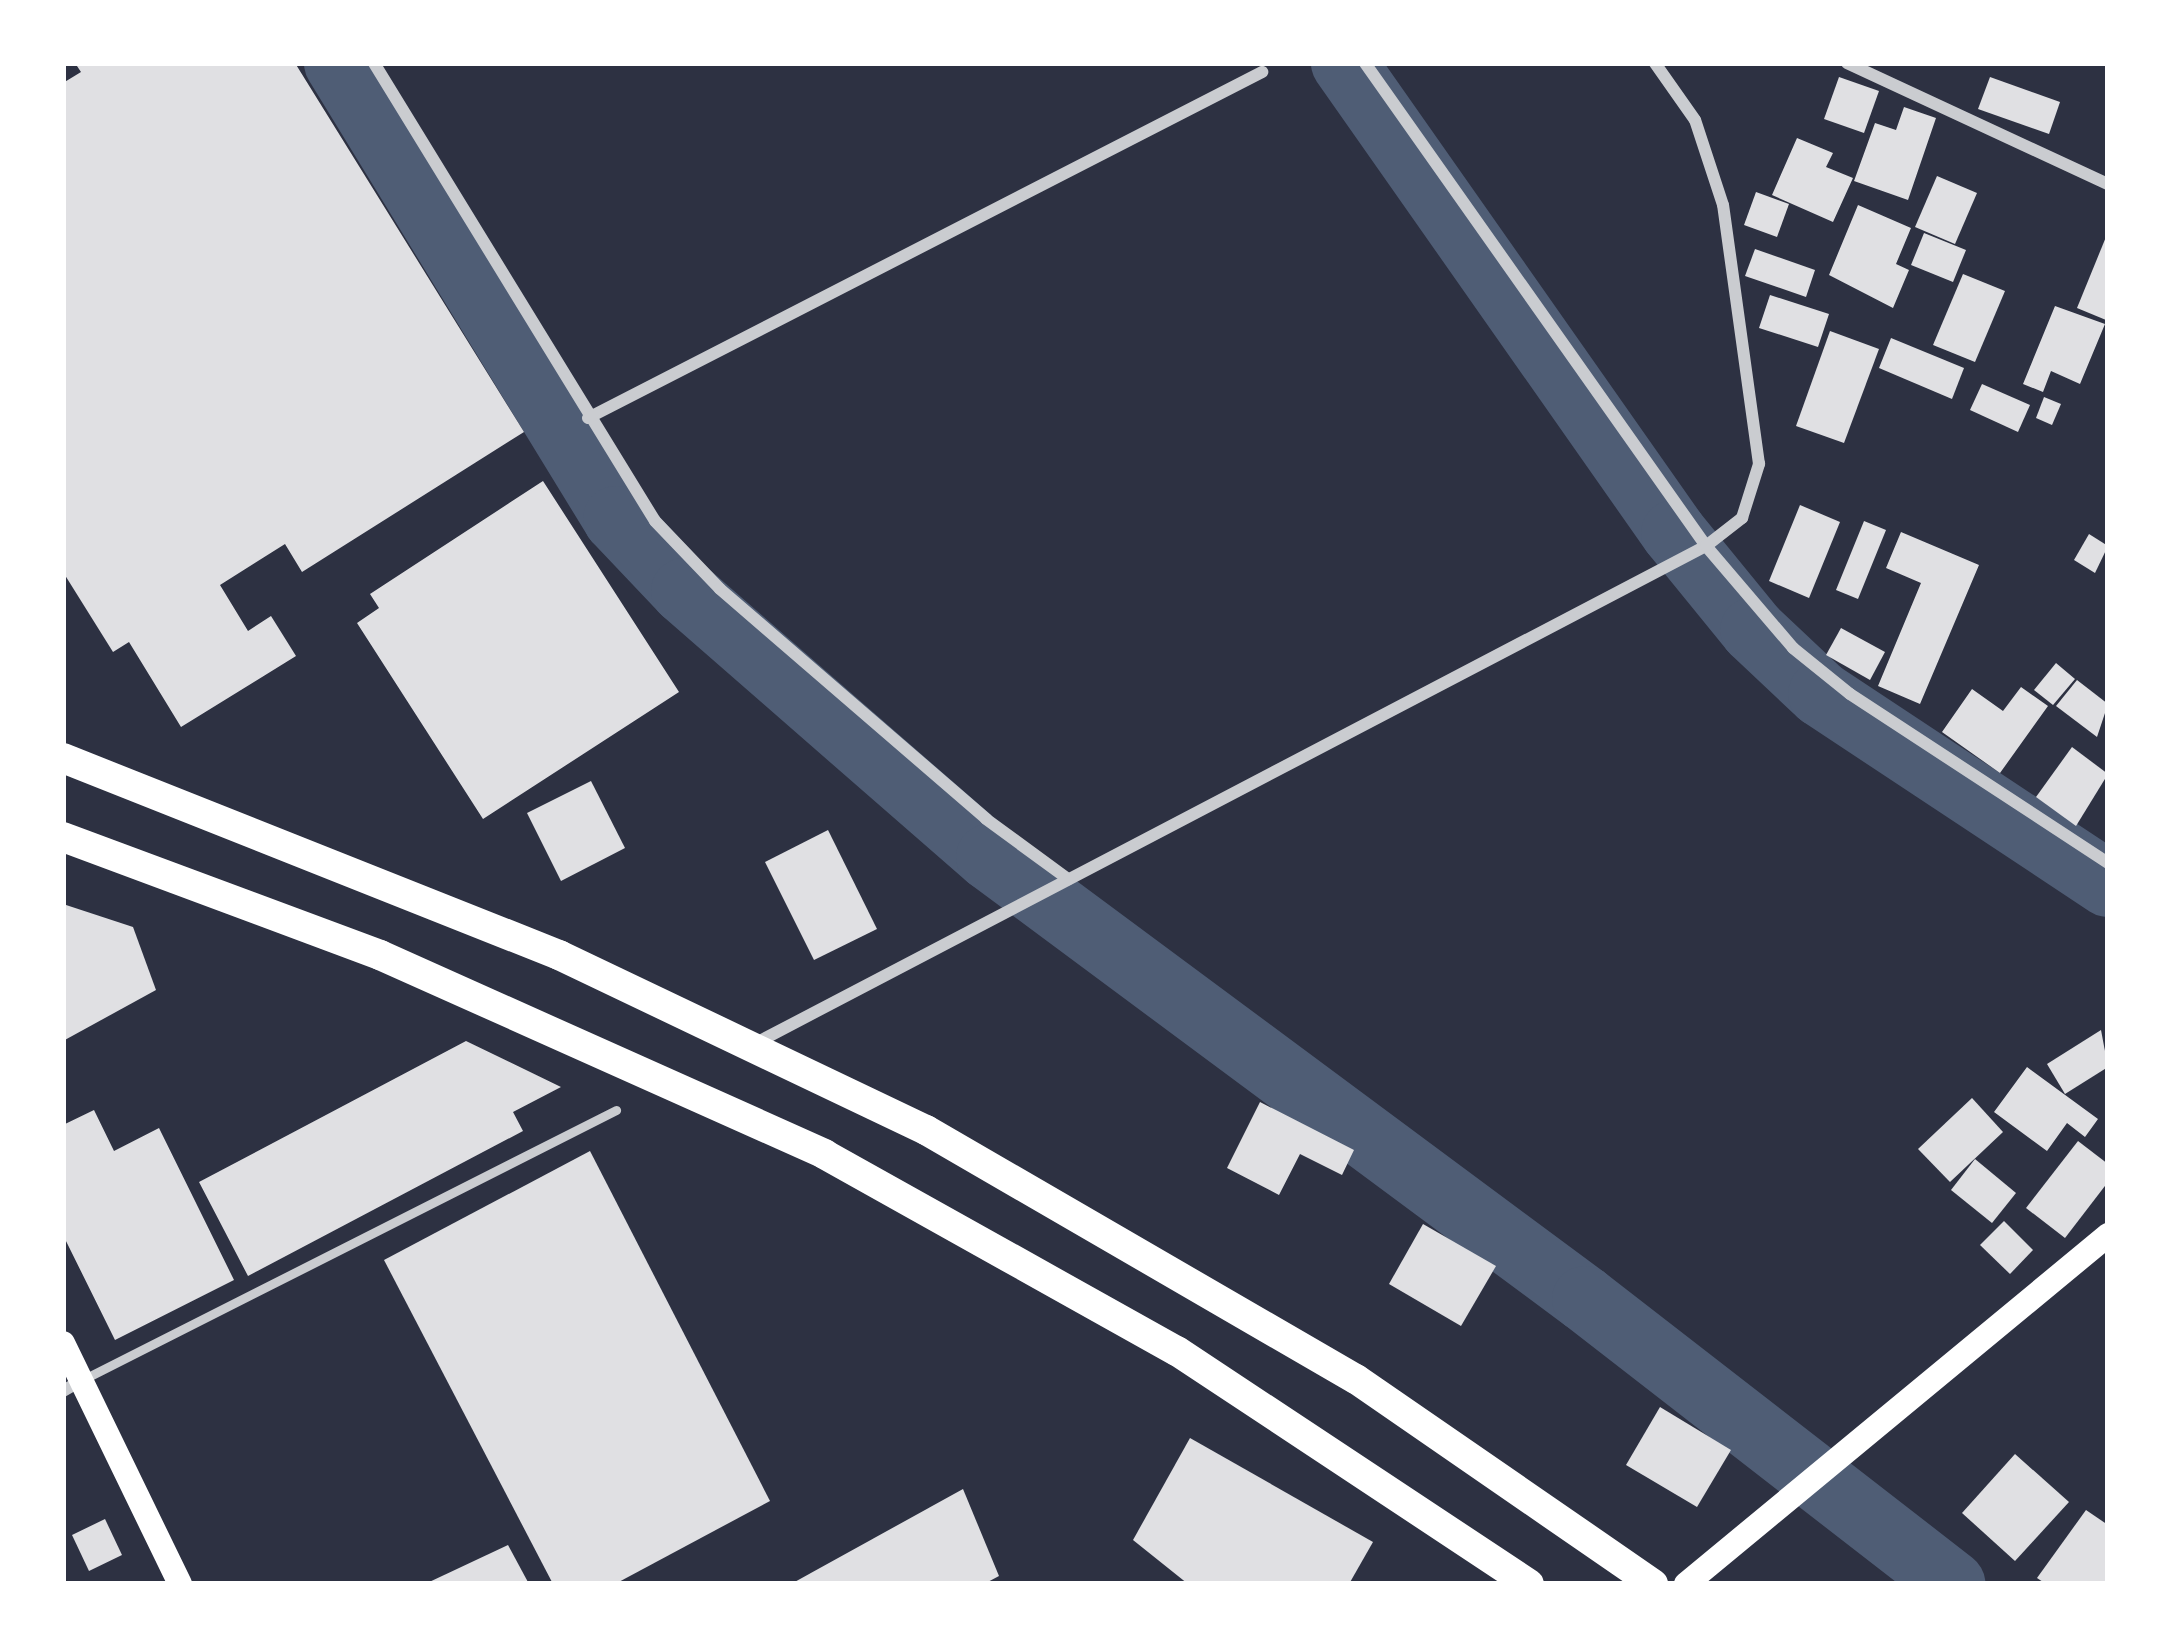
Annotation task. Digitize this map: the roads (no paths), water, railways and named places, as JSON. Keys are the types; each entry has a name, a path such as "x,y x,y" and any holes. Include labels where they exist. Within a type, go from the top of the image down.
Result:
{"highway":[{"path":"63,758 438,904 756,1043 1238,1306 1653,1584"},
{"path":"63,837 380,955 604,1050 914,1200 1196,1363 1529,1584"}],"main road":[{"path":"1686,1584 2108,1234"},
{"path":"63,1343 72,1386 180,1584"}],"street":[{"path":"374,63 655,521 720,589 986,819 1068,879"},
{"path":"1365,63 1706,546 1793,648 1850,694 2108,862"},
{"path":"756,1043 1706,546 1742,518 1759,464 1713,162 1655,63"},
{"path":"1847,63 2108,184"},
{"path":"588,418 1262,72"}],"lane":[{"path":"72,1386 616,1110"}],"waterway":[{"path":"337,63 616,519 684,591 989,857 1585,1299 1952,1584"},
{"path":"1344,63 1674,533 1753,630 1821,694 2108,884"}]}
